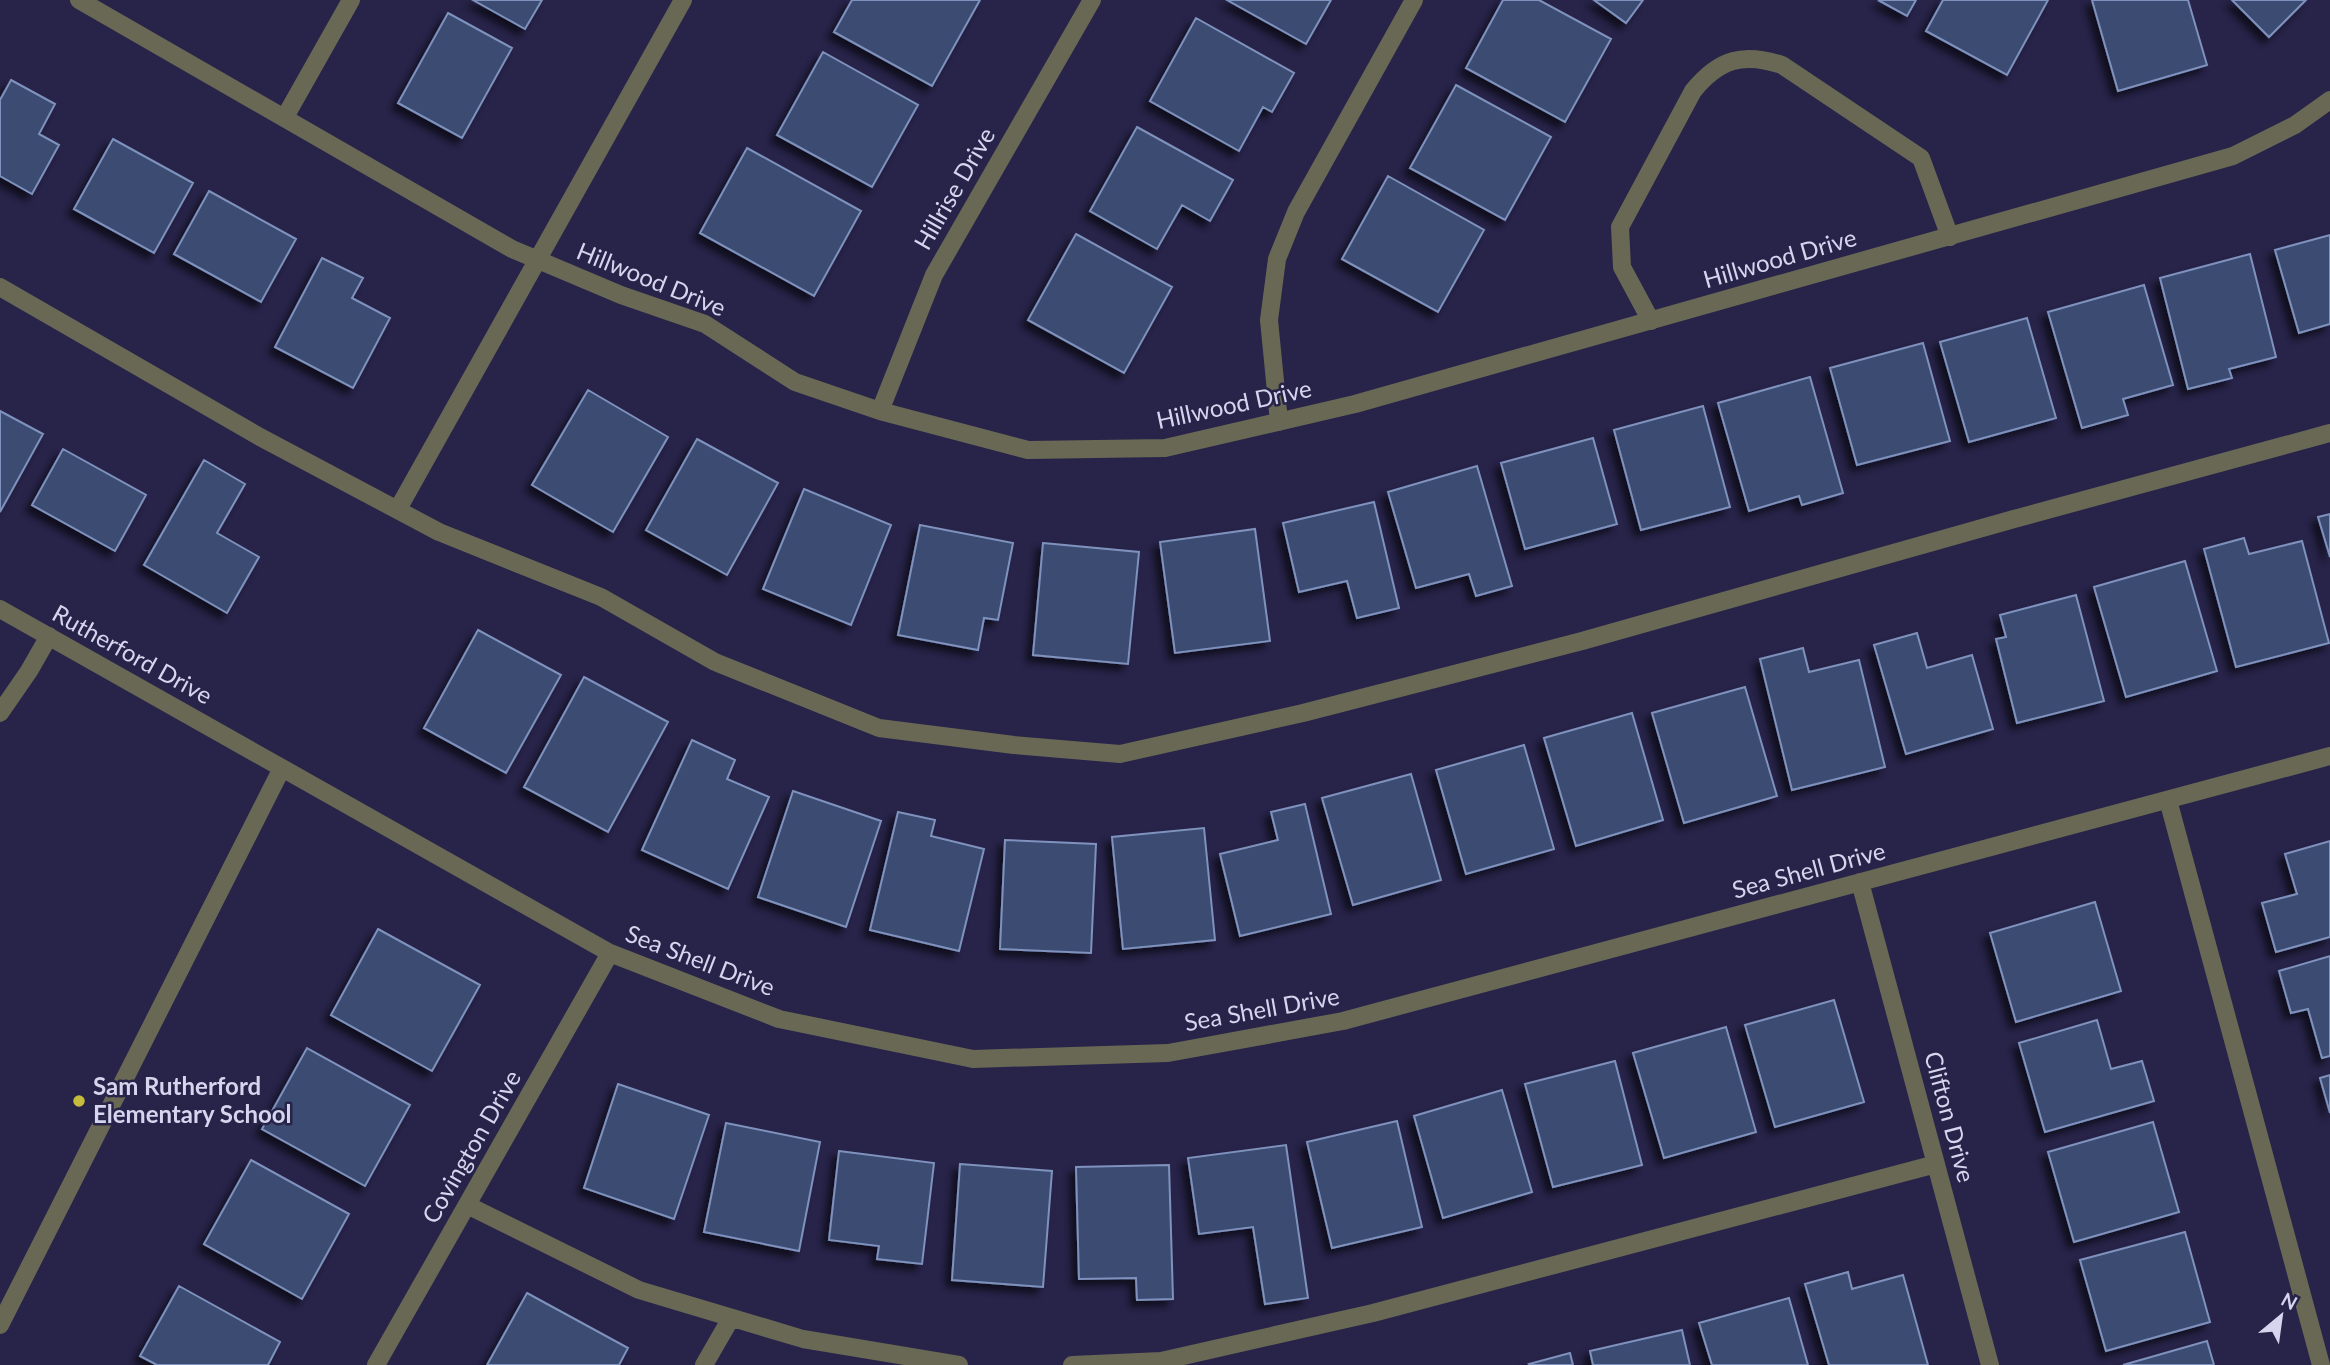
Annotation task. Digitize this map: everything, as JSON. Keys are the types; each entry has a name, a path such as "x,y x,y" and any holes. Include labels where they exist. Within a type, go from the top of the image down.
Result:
{"street":[{"name":"Hillwood Drive","path":"79,0 512,249 621,295 705,324 795,382 880,411 1028,450 1165,448 1355,404 2233,156 2295,125 2330,100"},
{"path":"285,117 351,0"},
{"path":"398,509 683,0"},
{"name":"Hillrise Drive","path":"880,411 933,275 1092,0"},
{"path":"1279,422 1269,320 1277,259 1296,212 1414,0"},
{"path":"1651,321 1622,267 1620,227 1693,91 1706,76 1723,64 1743,58 1763,58 1782,65 1921,158 1950,237"},
{"path":"0,287 260,437 439,532 601,597 715,662 879,727 1014,745 1120,754 1303,713 1582,641 2330,433"},
{"name":"Rutherford Drive","path":"0,609 240,744"},
{"path":"0,713 49,636"},
{"name":"Sea Shell Drive","path":"240,744 610,953 779,1019 973,1059 1168,1052 1343,1021 2330,756"},
{"path":"0,1325 282,768"},
{"path":"2168,800 2321,1365"},
{"name":"Clifton Drive","path":"1860,882 1990,1365"},
{"name":"Covington Drive","path":"376,1365 610,953"},
{"path":"1072,1365 1161,1360 1373,1313 1936,1164"},
{"path":"467,1205 639,1290 803,1339 960,1365"},
{"path":"704,1365 731,1318"}],"building":[{"path":"473,0 542,0 525,29"},
{"path":"852,0 980,0 932,86 834,32"},
{"path":"1227,0 1331,0 1306,44"},
{"path":"1503,0 1539,0 1611,39 1565,122 1466,68"},
{"path":"1594,0 1643,0 1626,23"},
{"path":"1878,0 1916,0 1907,16"},
{"path":"1943,0 2048,0 2007,75 1926,31"},
{"path":"2092,0 2188,0 2207,65 2118,91"},
{"path":"2232,0 2306,0 2269,37"},
{"path":"448,13 512,48 462,138 398,103"},
{"path":"1196,18 1294,73 1272,112 1263,107 1239,151 1150,101"},
{"path":"823,52 918,105 872,187 777,135"},
{"path":"11,80 55,104 39,134 59,145 32,194 0,176 0,100"},
{"path":"1456,85 1551,137 1505,220 1410,168"},
{"path":"1137,127 1233,180 1210,221 1182,205 1157,249 1090,211"},
{"path":"113,139 193,183 154,253 74,209"},
{"path":"747,148 861,211 814,296 700,233"},
{"path":"1388,176 1484,230 1438,312 1342,259"},
{"path":"209,191 296,239 261,302 174,254"},
{"path":"1076,234 1172,287 1124,373 1028,320"},
{"path":"2330,235 2330,324 2299,333 2275,250"},
{"path":"2250,254 2276,357 2229,369 2232,378 2188,389 2160,278"},
{"path":"322,258 363,278 352,298 390,318 353,388 275,347"},
{"path":"2144,285 2173,385 2123,399 2128,415 2082,428 2048,312"},
{"path":"2027,318 2056,418 1969,442 1940,342"},
{"path":"1923,343 1950,441 1857,465 1830,368"},
{"path":"1810,377 1843,493 1802,505 1799,496 1749,511 1718,403"},
{"path":"588,390 668,437 613,532 532,485"},
{"path":"1703,406 1730,507 1641,530 1614,430"},
{"path":"0,411 43,434 0,512"},
{"path":"1593,438 1617,524 1525,549 1501,463"},
{"path":"697,439 778,483 727,575 646,530"},
{"path":"63,449 146,495 115,551 32,505"},
{"path":"204,460 245,484 217,533 259,557 227,613 144,565"},
{"path":"1477,466 1512,586 1476,596 1469,574 1416,588 1388,492"},
{"path":"804,489 891,525 851,625 763,589"},
{"path":"1374,502 1399,608 1357,618 1347,581 1299,592 1283,523"},
{"path":"2330,514 2330,557 2318,517"},
{"path":"920,525 1013,543 998,620 984,618 978,650 898,635"},
{"path":"1255,529 1270,641 1175,653 1160,542"},
{"path":"2244,538 2249,554 2302,541 2329,643 2236,667 2204,549"},
{"path":"1043,543 1139,552 1128,664 1033,655"},
{"path":"2185,561 2217,671 2126,697 2094,587"},
{"path":"2076,595 2104,701 2017,723 1996,639 2006,637 2000,615"},
{"path":"478,630 561,675 506,773 424,728"},
{"path":"1917,633 1927,668 1972,655 1993,729 1906,754 1874,645"},
{"path":"1803,648 1809,672 1859,660 1885,767 1792,790 1760,659"},
{"path":"584,677 668,722 608,832 524,787"},
{"path":"1745,687 1777,796 1684,823 1652,713"},
{"path":"1632,713 1663,820 1576,846 1544,738"},
{"path":"692,740 735,760 727,779 769,797 728,889 642,850"},
{"path":"1524,745 1554,849 1466,874 1436,770"},
{"path":"1411,774 1441,880 1353,905 1322,798"},
{"path":"793,791 881,821 846,927 758,897"},
{"path":"1305,804 1331,914 1240,936 1220,854 1278,840 1271,812"},
{"path":"898,812 935,820 931,836 984,849 959,951 870,930"},
{"path":"1204,828 1215,940 1123,949 1112,837"},
{"path":"1005,840 1096,844 1091,953 1000,949"},
{"path":"2330,841 2330,937 2276,952 2262,903 2297,894 2285,854"},
{"path":"2095,902 2121,991 2016,1022 1990,933"},
{"path":"378,929 480,985 432,1071 331,1015"},
{"path":"2330,956 2330,1056 2322,1058 2308,1009 2291,1013 2279,971"},
{"path":"1834,1000 1864,1102 1775,1127 1745,1025"},
{"path":"2097,1020 2111,1069 2142,1061 2154,1101 2045,1132 2019,1043"},
{"path":"1726,1027 1756,1132 1664,1158 1633,1053"},
{"path":"307,1048 410,1105 365,1186 262,1129"},
{"path":"1615,1061 1642,1165 1553,1187 1525,1084"},
{"path":"2330,1075 2330,1113 2320,1078"},
{"path":"618,1084 709,1115 674,1219 584,1188"},
{"path":"1502,1090 1532,1192 1443,1218 1414,1116"},
{"path":"1397,1121 1422,1227 1332,1248 1307,1142"},
{"path":"2153,1122 2179,1212 2074,1242 2048,1152"},
{"path":"726,1123 820,1142 799,1251 704,1232"},
{"path":"1286,1145 1308,1298 1265,1304 1253,1227 1199,1234 1188,1158"},
{"path":"839,1151 934,1163 922,1264 877,1259 879,1246 829,1240"},
{"path":"251,1160 349,1214 302,1299 204,1244"},
{"path":"960,1164 1052,1171 1043,1287 952,1280"},
{"path":"1169,1165 1173,1299 1137,1300 1136,1278 1079,1279 1076,1167"},
{"path":"2185,1232 2210,1322 2106,1351 2080,1260"},
{"path":"1848,1272 1852,1289 1903,1275 1928,1365 1829,1365 1805,1284"},
{"path":"179,1286 280,1342 268,1365 157,1365 140,1356"},
{"path":"527,1293 628,1348 619,1365 487,1365"},
{"path":"1789,1298 1808,1365 1712,1365 1699,1323"},
{"path":"1682,1330 1690,1365 1593,1365 1590,1351"},
{"path":"2207,1341 2214,1365 2123,1365"},
{"path":"1570,1353 1573,1365 1529,1364"}],"place":[{"name":"Sam Rutherford Elementary School","path":"79,1101"}]}
